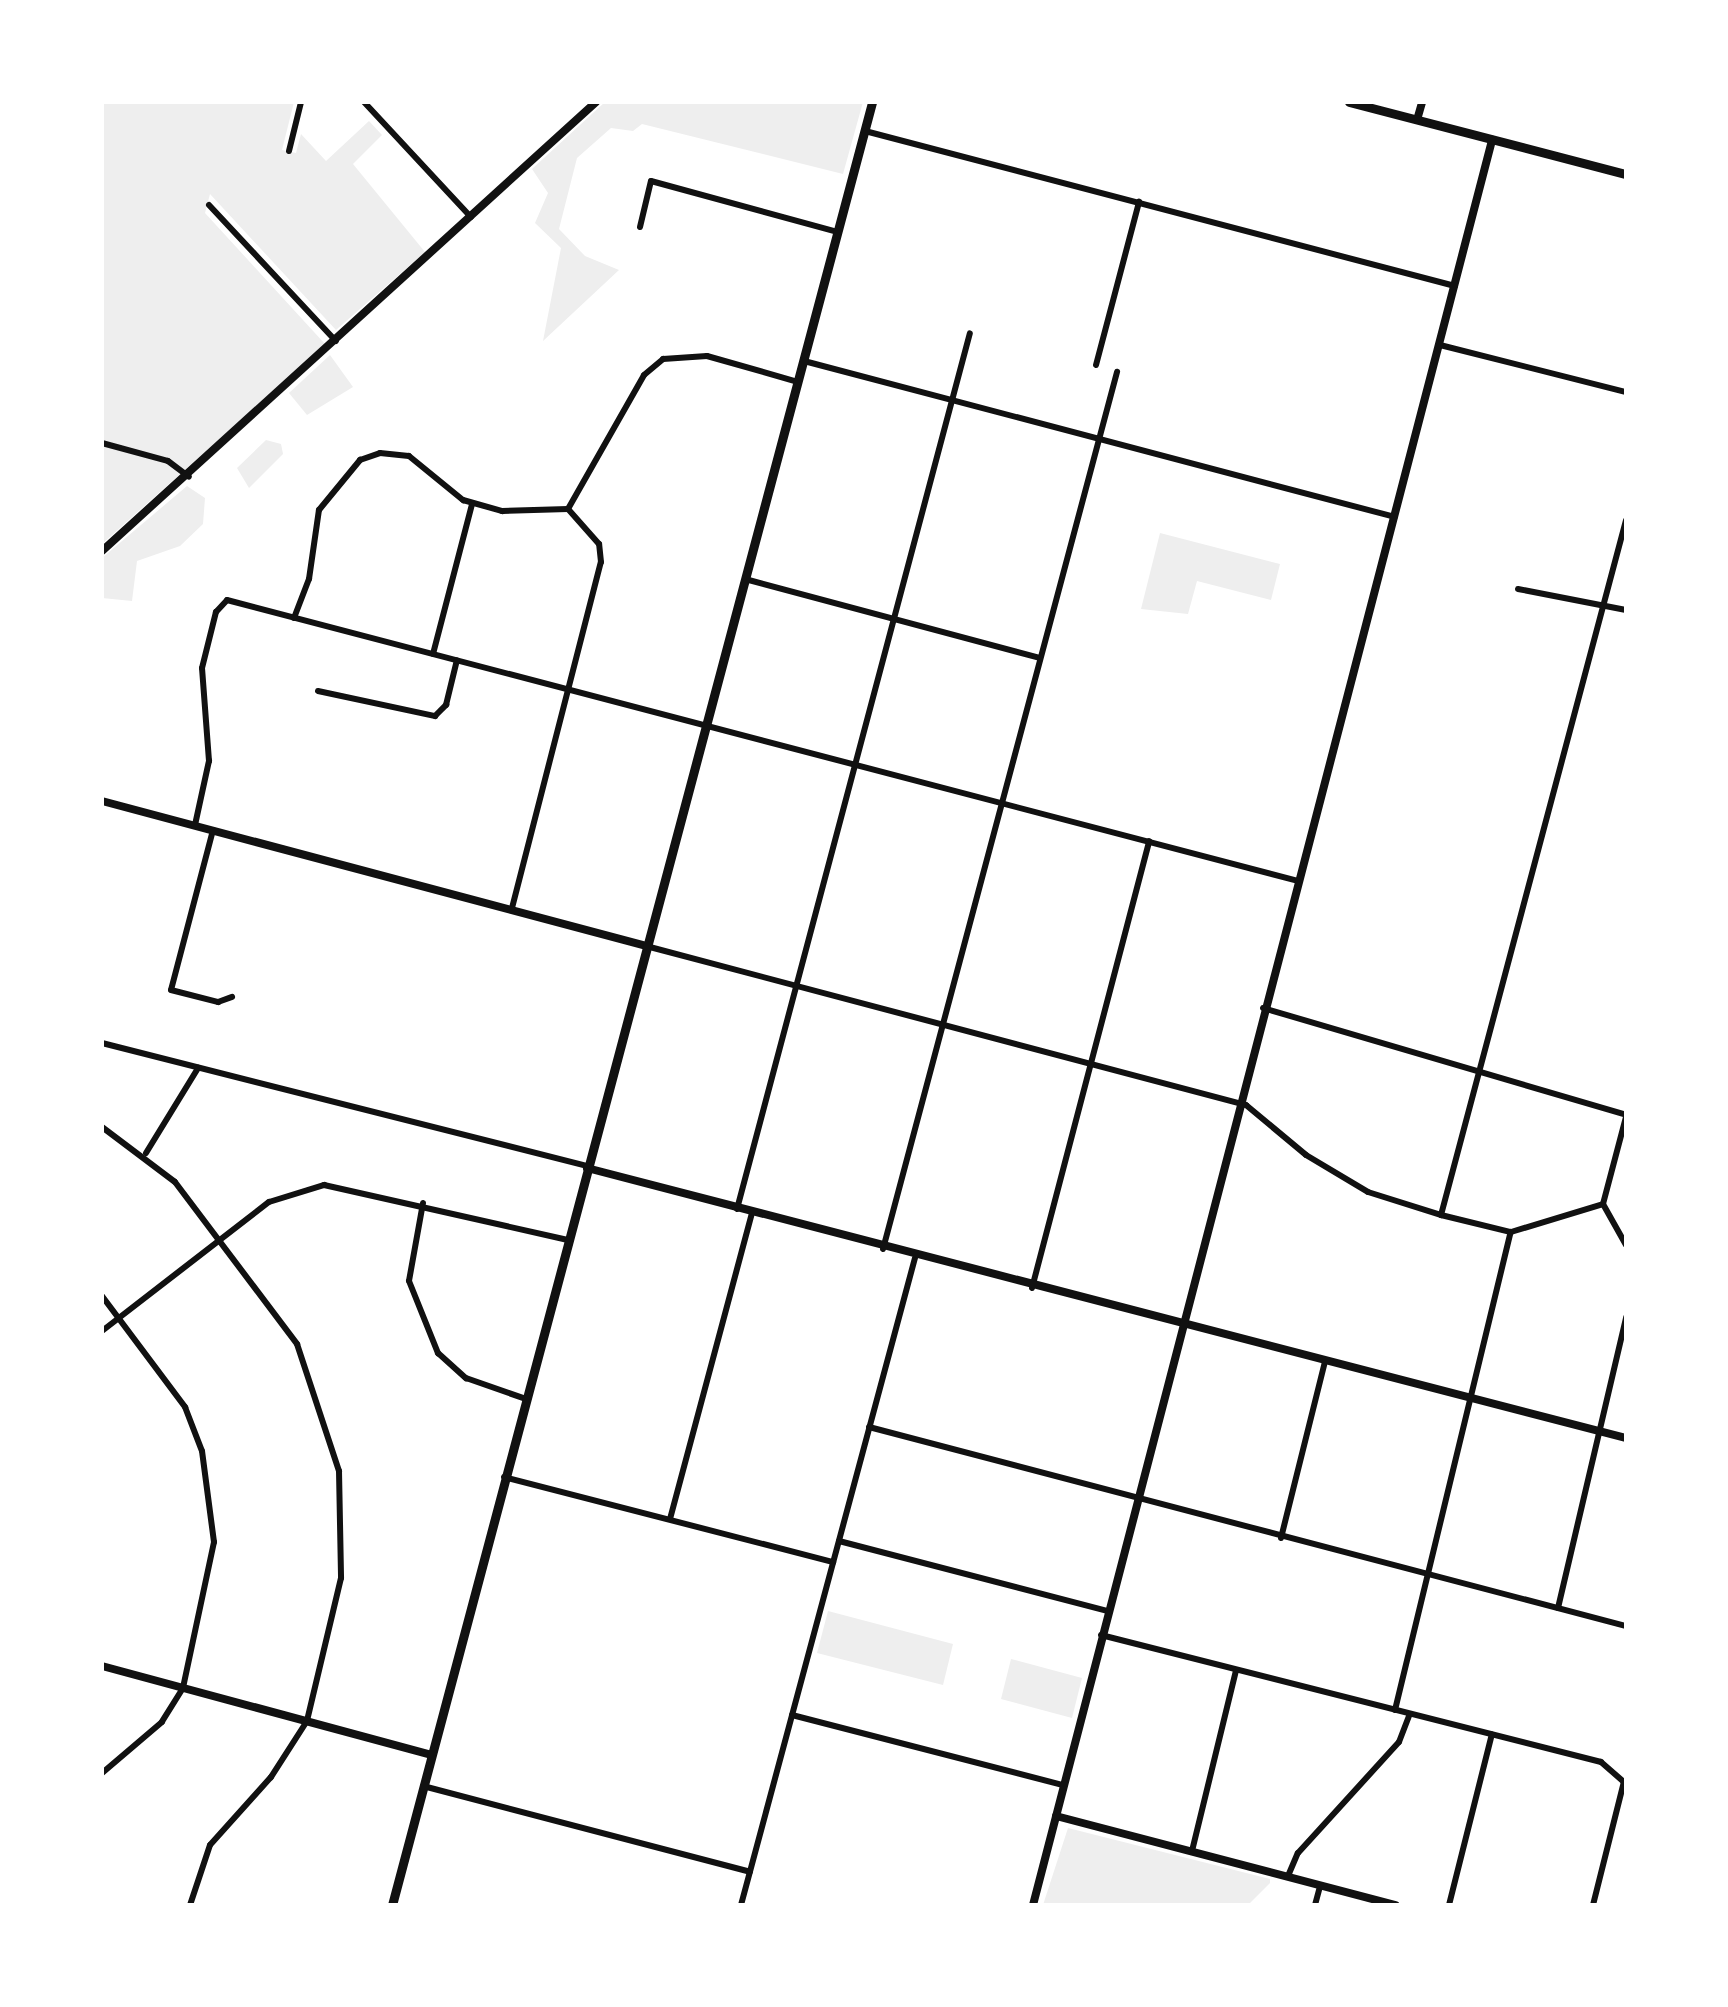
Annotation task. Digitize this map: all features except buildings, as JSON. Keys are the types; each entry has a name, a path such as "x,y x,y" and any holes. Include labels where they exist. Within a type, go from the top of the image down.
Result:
{"main road":[{"path":"392,1905 872,102"},
{"path":"1349,102 1626,174"}],"street":[{"path":"289,151 301,102"},
{"path":"364,102 471,217"},
{"path":"102,551 189,477 596,102"},
{"path":"1417,120 1422,102"},
{"path":"865,131 1455,286"},
{"path":"1033,1905 1179,1326 1395,517 1492,140"},
{"path":"640,227 651,181 837,232"},
{"path":"1096,365 1139,202"},
{"path":"209,205 336,341"},
{"path":"737,1209 853,763 970,333"},
{"path":"1440,345 1626,392"},
{"path":"568,509 644,375 663,359 707,356 798,382"},
{"path":"804,361 1395,517"},
{"path":"883,1249 1117,372"},
{"path":"102,443 168,461 189,477"},
{"path":"294,618 309,579 319,510 360,460 380,453 409,456 472,504 516,513 568,509"},
{"path":"433,654 472,504"},
{"path":"512,908 601,554 568,509"},
{"path":"1441,1215 1626,520"},
{"path":"745,579 1040,658"},
{"path":"1518,589 1626,610"},
{"path":"195,825 209,761 202,668 216,612 226,598 1298,881"},
{"path":"318,691 435,716 446,705 457,660"},
{"path":"102,801 1238,1103 1368,1192 1441,1215 1511,1232 1603,1204"},
{"path":"213,830 171,990 218,1002 232,997"},
{"path":"1032,1288 1149,841"},
{"path":"1263,1008 1480,1069 1626,1116 1603,1204 1626,1245"},
{"path":"102,1043 587,1167 915,1258 1626,1438"},
{"path":"146,1153 198,1068"},
{"path":"102,1127 146,1153 223,1239 297,1344 339,1471 341,1578 307,1721 271,1777 210,1845 190,1905"},
{"path":"102,1331 269,1202 324,1185 423,1203 568,1240"},
{"path":"423,1203 409,1281 438,1353 466,1378 526,1399"},
{"path":"670,1519 752,1213"},
{"path":"1395,1710 1425,1575 1511,1232"},
{"path":"741,1905 915,1258"},
{"path":"102,1296 185,1407 212,1495 209,1586 183,1688 162,1722 102,1773"},
{"path":"1558,1608 1626,1317"},
{"path":"1281,1538 1325,1362"},
{"path":"869,1427 1136,1500 1626,1626"},
{"path":"504,1477 833,1562"},
{"path":"839,1541 1107,1611"},
{"path":"1101,1635 1612,1766 1625,1782 1593,1905"},
{"path":"102,1666 432,1755"},
{"path":"1192,1851 1236,1670"},
{"path":"1288,1876 1298,1853 1399,1742 1410,1714"},
{"path":"792,1715 1063,1785"},
{"path":"1449,1905 1492,1734"},
{"path":"423,1786 750,1872"},
{"path":"1056,1816 1396,1905"},
{"path":"1315,1905 1320,1886"}],"shaded area":[{"path":"102,102 294,102 282,150 296,153 301,134 326,161 369,121 382,135 353,164 425,252 336,330 210,194 205,213 325,344 102,544"},
{"path":"605,102 863,102 843,174 642,124 633,131 611,128 577,158 559,229 585,256 619,270 543,341 561,248 535,223 548,193 532,169"},
{"path":"330,355 353,387 307,415 289,393"},
{"path":"266,440 281,444 283,454 249,488 237,468"},
{"path":"187,486 205,498 203,524 180,546 137,561 132,601 102,598 102,558"},
{"path":"1160,533 1280,564 1271,600 1197,581 1188,614 1141,609"},
{"path":"828,1611 953,1644 943,1685 817,1653"},
{"path":"1011,1659 1082,1678 1072,1718 1001,1699"},
{"path":"1068,1828 1270,1879 1270,1883 1248,1905 1043,1905"}]}
